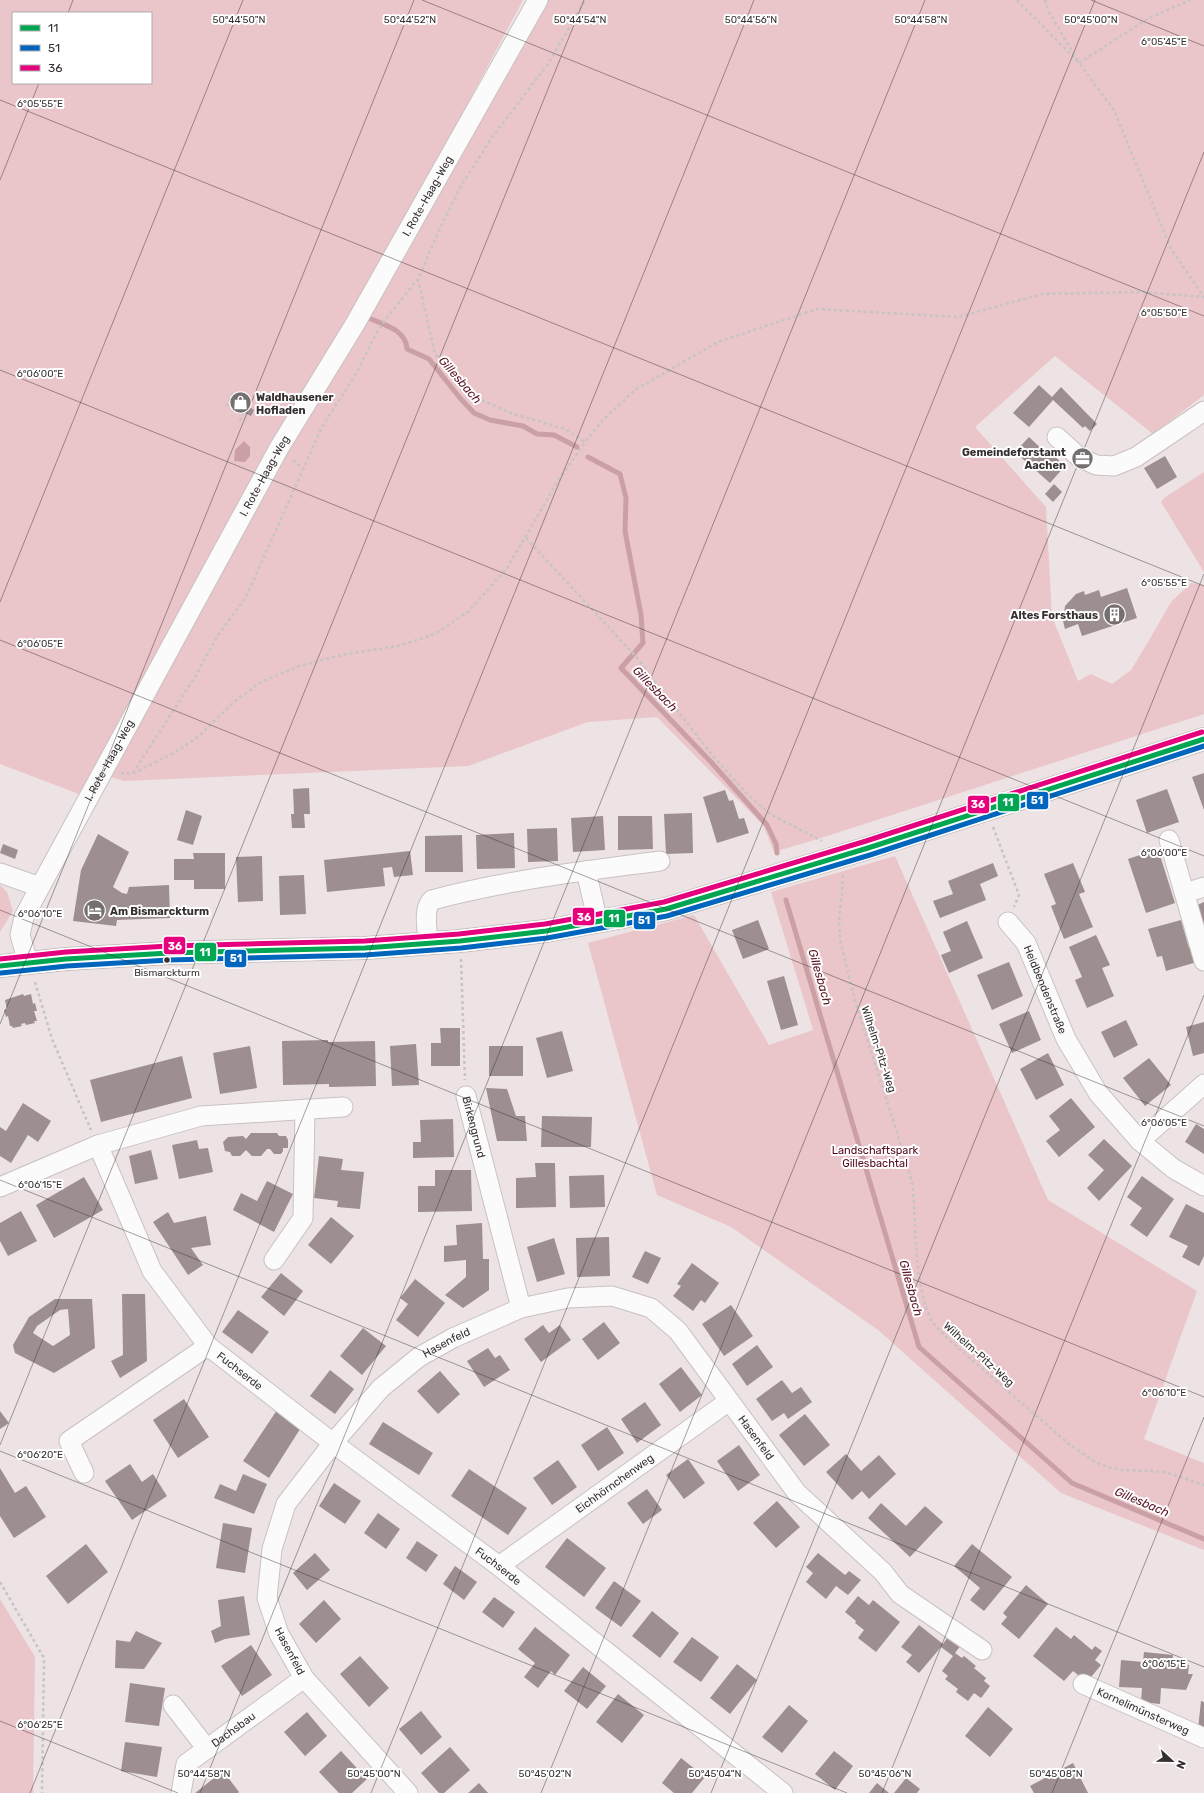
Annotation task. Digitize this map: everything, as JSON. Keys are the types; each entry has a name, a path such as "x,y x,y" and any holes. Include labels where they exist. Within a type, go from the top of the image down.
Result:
{"main road":[{"path":"0,966 28,962 169,953 365,948 460,941 546,932 666,909 831,850 1204,739"}],"street":[{"name":"I. Rote-Haag-Weg","path":"28,962 20,935 24,917 279,448 355,324 538,0"},
{"path":"1057,437 1080,458 1096,465 1114,466 1136,457 1204,411"},
{"path":"1169,840 1204,961"},
{"path":"428,943 427,911 429,903 432,900 586,870 660,861"},
{"path":"586,870 598,922"},
{"path":"0,873 40,887"},
{"path":"1185,893 1204,887"},
{"name":"Heidbendenstraße","path":"1008,922 1026,943 1066,1039 1098,1093 1140,1141 1174,1169 1204,1186"},
{"path":"1140,1141 1204,1084"},
{"name":"Birkengrund","path":"466,1096 521,1308"},
{"path":"0,1187 98,1145 201,1116 343,1107"},
{"path":"274,1260 303,1218 305,1109"},
{"name":"Fuchserde","path":"98,1145 152,1271 208,1346 333,1443 500,1566 783,1793"},
{"name":"Hasenfeld","path":"408,1793 304,1678 279,1634 268,1598 272,1549 286,1504 333,1443 381,1388 419,1357 453,1338 521,1308 568,1298 612,1296 651,1308 678,1330 797,1493 883,1572 900,1594 982,1650"},
{"name":"Fuchserde","path":"84,1473 69,1441 208,1346"},
{"name":"Eichhörnchenweg","path":"500,1566 729,1401"},
{"name":"Dachsbau","path":"181,1793 186,1764 304,1678"},
{"name":"Kornelimünsterweg","path":"1083,1684 1204,1738"},
{"path":"173,1705 207,1749"}],"path":[{"path":"585,0 548,64 494,136 461,186 440,228 418,279 377,332 357,372 322,427 246,597 218,635 195,677 132,774 179,750 199,736 235,701 261,682 299,666 346,654 398,646 435,634 468,611 508,568 558,481 585,442 604,419 635,390 718,342 817,309 958,317 1042,294 1142,292 1204,297"},
{"path":"1017,0 1079,63"},
{"path":"1045,0 1049,12 1079,63 1114,110 1171,249 1204,297"},
{"path":"1079,63 1149,18 1190,0"},
{"path":"418,279 435,354 446,365 468,394 511,413 565,429 585,442"},
{"path":"233,393 226,404 243,414 238,423"},
{"path":"526,538 640,660 653,680 713,756 746,793 770,814 831,850"},
{"path":"993,826 1019,895 1008,922"},
{"name":"Wilhelm-Pitz-Weg","path":"831,850 842,874 842,895 839,919 840,940 856,1004 913,1186 919,1277 925,1306 932,1322 948,1340 1070,1446 1096,1463 1123,1470 1168,1473 1204,1485"},
{"name":"Birkengrund","path":"460,941 466,1096"},
{"path":"28,962 52,1039 98,1145"},
{"path":"0,1582 44,1658 42,1793"}],"green space":[{"path":"0,0 523,0 351,322 255,477 79,794 0,764"},
{"path":"544,0 1204,0 1204,395 1153,434 1055,356 975,427 1046,507 1052,617 1078,681 1091,674 1112,684 1131,670 1171,602 1191,583 1204,585 1204,714 774,852 763,825 657,717 588,722 468,766 124,781 111,777 265,482"},
{"path":"1204,472 1204,572 1161,502 1164,498"},
{"name":"Landschaftspark Gillesbachtal","path":"895,856 1048,1200 1197,1291 1144,1439 1204,1463 1204,1550 1061,1493 878,1330 731,1227 657,1195 588,943 694,915 769,1045 813,1030 771,892"},
{"path":"0,885 7,892 13,911 0,932"},
{"path":"0,1599 35,1657 33,1793 0,1793"}],"shaded area":[{"path":"244,441 250,447 250,456 245,462 234,461 235,450"}],"building":[{"path":"1039,385 1052,397 1061,387 1097,424 1090,431 1085,426 1083,428 1053,400 1029,427 1013,413"},
{"name":"Waldhausener Hofladen","path":"238,398 247,403 243,409 234,404"},
{"path":"248,406 254,410 251,416 245,413"},
{"path":"1029,437 1047,454 1049,451 1065,466 1050,483 1015,452"},
{"path":"1165,456 1177,477 1157,489 1144,468"},
{"path":"1054,484 1062,492 1053,502 1045,494"},
{"name":"Altes Forsthaus","path":"1127,588 1137,618 1082,636 1078,624 1065,629 1063,621 1065,606 1076,594 1084,591 1085,595 1099,590 1101,597"},
{"path":"1204,773 1204,810 1192,777"},
{"path":"309,788 310,814 304,814 305,828 292,828 291,814 294,814 293,789"},
{"path":"1167,789 1179,822 1147,833 1136,800"},
{"path":"725,790 729,801 733,800 739,819 744,818 749,833 717,843 703,797"},
{"path":"186,810 202,816 193,845 177,840"},
{"path":"692,813 693,853 666,854 664,814"},
{"path":"603,816 605,850 573,852 571,818"},
{"path":"618,816 652,816 653,849 618,850"},
{"path":"557,828 558,861 528,862 527,829"},
{"path":"514,833 515,868 477,869 476,835"},
{"path":"98,834 129,852 113,887 122,893 127,894 129,887 169,885 170,918 117,920 116,926 73,921 81,870"},
{"path":"462,835 463,872 425,872 425,836"},
{"path":"3,844 18,850 15,859 0,853"},
{"path":"1158,849 1175,903 1146,913 1128,859"},
{"path":"410,851 413,875 394,877 392,867 383,868 385,886 327,892 324,860"},
{"path":"193,853 225,853 225,889 194,889 194,880 174,880 174,859 194,859"},
{"path":"262,856 263,901 238,902 236,857"},
{"path":"993,863 998,876 980,884 986,900 940,918 933,901 953,894 948,881"},
{"path":"1073,863 1085,892 1079,894 1093,927 1064,939 1051,906 1056,904 1044,874"},
{"path":"304,875 306,914 280,915 279,876"},
{"path":"1204,902 1204,928 1195,906"},
{"path":"758,920 769,949 743,959 732,930"},
{"path":"1181,920 1189,948 1193,947 1197,962 1166,971 1162,956 1157,957 1148,929"},
{"path":"967,921 983,958 949,973 941,955 951,951 943,932"},
{"path":"1096,935 1110,965 1102,968 1114,996 1087,1008 1075,980 1082,977 1069,947"},
{"path":"1009,962 1023,996 992,1010 977,975"},
{"path":"784,976 798,1025 781,1030 767,981"},
{"path":"23,994 24,996 31,994 33,1004 35,1003 37,1011 34,1011 37,1021 26,1025 25,1023 21,1024 22,1026 13,1028 10,1026 8,1016 6,1017 4,1010 7,1009 5,1000"},
{"path":"1029,1011 1041,1040 1012,1053 999,1024"},
{"path":"1126,1020 1138,1045 1114,1058 1101,1032"},
{"path":"1204,1022 1204,1053 1193,1056 1186,1027"},
{"path":"440,1028 460,1028 460,1066 431,1066 431,1043 441,1043"},
{"path":"562,1031 573,1071 547,1078 536,1038"},
{"path":"328,1040 328,1042 375,1041 376,1086 329,1087 329,1084 283,1085 282,1041"},
{"path":"416,1044 419,1085 392,1086 390,1046"},
{"path":"250,1046 257,1088 220,1094 213,1053"},
{"path":"489,1046 523,1046 523,1076 489,1076"},
{"path":"1048,1053 1064,1085 1036,1100 1020,1069"},
{"path":"182,1056 192,1098 101,1122 90,1080"},
{"path":"1149,1058 1171,1085 1145,1106 1123,1078"},
{"path":"486,1088 507,1089 516,1116 525,1116 527,1141 497,1141"},
{"path":"1071,1098 1095,1127 1059,1157 1046,1141 1060,1130 1049,1116"},
{"path":"23,1103 51,1121 38,1142 28,1135 11,1163 0,1156 0,1127 6,1131"},
{"path":"542,1116 592,1117 591,1147 541,1147"},
{"path":"453,1119 454,1157 413,1158 413,1142 421,1142 420,1120"},
{"path":"1196,1124 1204,1129 1204,1154 1185,1142"},
{"path":"251,1133 277,1133 279,1136 286,1136 288,1140 288,1148 283,1148 281,1154 274,1154 270,1149 267,1149 261,1156 252,1156 246,1150 240,1156 232,1156 230,1152 225,1151 223,1142 228,1137 243,1136 246,1139"},
{"path":"1104,1139 1132,1166 1099,1201 1087,1188 1104,1170 1088,1155"},
{"path":"197,1140 199,1149 208,1148 213,1172 179,1179 172,1145"},
{"path":"151,1150 158,1179 135,1184 129,1156"},
{"path":"319,1156 343,1159 341,1170 364,1172 360,1209 337,1207 338,1201 314,1198"},
{"path":"535,1163 555,1163 556,1207 516,1208 516,1178 536,1177"},
{"path":"435,1170 471,1170 472,1211 418,1212 418,1186 435,1186"},
{"path":"604,1175 605,1207 570,1208 569,1176"},
{"path":"1142,1176 1174,1199 1147,1237 1130,1225 1142,1208 1127,1197"},
{"path":"84,1177 103,1210 54,1238 36,1205"},
{"path":"267,1181 293,1194 274,1232 233,1210 241,1193 257,1201"},
{"path":"1186,1204 1204,1213 1204,1256 1199,1266 1182,1257 1188,1246 1169,1237"},
{"path":"21,1211 37,1241 8,1256 0,1241 0,1223"},
{"path":"168,1212 174,1223 206,1216 211,1245 191,1248 203,1265 188,1275 153,1222"},
{"path":"331,1217 354,1236 331,1264 308,1245"},
{"path":"482,1223 483,1259 489,1259 489,1290 463,1308 445,1295 466,1277 466,1260 444,1262 444,1246 457,1245 456,1225"},
{"path":"609,1237 610,1276 577,1277 576,1238"},
{"path":"554,1238 565,1274 537,1282 527,1247"},
{"path":"645,1251 661,1258 648,1284 632,1277"},
{"path":"692,1263 719,1283 705,1303 701,1300 693,1311 673,1296 681,1286 677,1284"},
{"path":"281,1273 303,1291 284,1316 261,1297"},
{"path":"415,1279 445,1303 418,1337 396,1320 408,1304 400,1298"},
{"path":"122,1294 145,1294 147,1361 120,1378 111,1361 123,1355"},
{"path":"55,1299 92,1299 95,1348 54,1373 15,1353 13,1345 29,1317","holes":["68,1309 70,1335 53,1346 33,1333 37,1326 60,1310"]},
{"path":"731,1305 753,1336 724,1356 702,1324"},
{"path":"238,1310 269,1332 252,1354 222,1332"},
{"path":"604,1322 620,1343 598,1360 582,1339"},
{"path":"543,1325 549,1333 560,1325 571,1340 541,1362 524,1339"},
{"path":"363,1328 386,1346 362,1375 340,1356"},
{"path":"757,1345 773,1367 747,1386 732,1364"},
{"path":"488,1348 495,1358 500,1355 510,1370 484,1387 467,1361"},
{"path":"681,1367 702,1395 680,1412 659,1384"},
{"path":"330,1370 354,1389 335,1414 310,1396"},
{"path":"440,1371 460,1394 438,1414 417,1391"},
{"path":"782,1380 792,1393 801,1387 812,1402 788,1419 784,1413 772,1421 756,1399"},
{"path":"184,1399 209,1437 178,1458 153,1420"},
{"path":"645,1402 661,1425 637,1443 621,1419"},
{"path":"277,1410 302,1426 269,1478 243,1461"},
{"path":"0,1411 9,1423 0,1429"},
{"path":"805,1414 830,1445 804,1466 779,1435"},
{"path":"383,1422 433,1453 419,1475 369,1444"},
{"path":"607,1427 624,1453 598,1471 581,1445"},
{"path":"739,1445 760,1475 738,1491 717,1461"},
{"path":"846,1454 861,1471 879,1455 896,1474 869,1499 862,1491 852,1500 826,1472"},
{"path":"688,1459 705,1483 684,1499 666,1475"},
{"path":"558,1460 577,1487 552,1505 533,1478"},
{"path":"130,1464 142,1482 153,1474 167,1496 132,1520 105,1481"},
{"path":"0,1468 15,1493 26,1486 46,1517 14,1538 0,1516"},
{"path":"469,1469 527,1508 508,1535 451,1496"},
{"path":"243,1474 267,1484 254,1514 214,1498 220,1484 236,1491"},
{"path":"334,1483 361,1501 345,1524 319,1506"},
{"path":"647,1489 662,1510 643,1524 627,1503"},
{"path":"777,1501 800,1527 776,1548 753,1523"},
{"path":"881,1503 906,1526 925,1506 943,1522 910,1557 868,1518"},
{"path":"378,1513 400,1529 386,1549 364,1533"},
{"path":"223,1523 252,1528 245,1573 216,1568"},
{"path":"567,1538 606,1568 584,1597 545,1567"},
{"path":"417,1541 438,1555 426,1572 406,1558"},
{"path":"86,1544 108,1572 68,1604 46,1576"},
{"path":"972,1544 1012,1577 984,1611 970,1600 980,1588 954,1566"},
{"path":"315,1553 330,1570 307,1590 293,1573"},
{"path":"818,1553 845,1575 849,1571 861,1580 848,1595 836,1586 826,1599 806,1582 813,1573 806,1567"},
{"path":"455,1566 477,1582 464,1600 443,1584"},
{"path":"614,1581 641,1601 621,1627 595,1608"},
{"path":"1026,1585 1048,1604 1019,1639 1001,1624 1007,1617 1003,1613"},
{"path":"244,1596 250,1635 225,1639 215,1643 211,1631 221,1626 218,1600"},
{"path":"858,1596 869,1605 873,1600 900,1622 876,1652 858,1638 864,1630 845,1612"},
{"path":"494,1597 515,1612 503,1628 482,1612"},
{"path":"324,1600 341,1619 316,1643 299,1624"},
{"path":"652,1611 679,1633 660,1658 632,1636"},
{"path":"919,1625 943,1644 950,1634 962,1644 955,1653 962,1658 964,1656 976,1666 974,1668 986,1678 984,1681 990,1686 981,1698 974,1693 968,1701 956,1692 958,1689 945,1679 948,1676 942,1671 953,1656 941,1647 919,1673 906,1662 912,1655 901,1647"},
{"path":"535,1627 570,1655 555,1675 551,1671 538,1688 524,1677 535,1663 518,1649"},
{"path":"1056,1627 1071,1639 1074,1635 1092,1650 1095,1646 1102,1651 1095,1660 1101,1665 1087,1682 1073,1671 1064,1681 1033,1656"},
{"path":"136,1631 162,1643 144,1669 115,1668 116,1640 130,1642"},
{"path":"692,1637 719,1657 701,1682 673,1662"},
{"path":"251,1645 272,1675 242,1696 221,1666"},
{"path":"1144,1652 1173,1655 1172,1664 1189,1665 1188,1674 1193,1674 1186,1690 1161,1688 1160,1704 1141,1702 1142,1688 1119,1687 1121,1660 1143,1662"},
{"path":"360,1656 389,1688 369,1707 340,1674"},
{"path":"737,1664 757,1680 730,1714 710,1698"},
{"path":"583,1667 606,1686 587,1709 564,1691"},
{"path":"130,1683 165,1688 159,1726 125,1722"},
{"path":"618,1694 644,1715 622,1743 596,1722"},
{"path":"1201,1701 1204,1702 1204,1729 1198,1729"},
{"path":"789,1705 808,1721 782,1753 762,1737"},
{"path":"988,1707 1013,1729 990,1757 965,1736"},
{"path":"421,1711 442,1737 421,1755 399,1729"},
{"path":"307,1712 327,1736 305,1756 284,1732"},
{"path":"125,1742 162,1747 157,1777 121,1771"},
{"path":"450,1747 470,1770 444,1793 439,1793 421,1773"},
{"path":"341,1751 367,1779 352,1793 339,1793 319,1772"},
{"path":"834,1751 853,1766 835,1790 815,1774"},
{"path":"681,1758 705,1777 692,1793 674,1793 662,1783"},
{"path":"1073,1763 1088,1793 1034,1793 1030,1786"},
{"path":"223,1771 239,1792 238,1793 195,1793"},
{"path":"906,1778 920,1789 917,1793 894,1793"},
{"path":"479,1783 488,1793 468,1793"},
{"path":"877,1783 889,1793 869,1793"}],"waterway":[{"name":"Gillesbach","path":"364,316 397,331 406,342 407,349 429,359 474,413 490,420 523,426 537,434 554,435 577,447"},
{"name":"Gillesbach","path":"588,457 620,474 626,498 625,531 641,615 643,643 621,668 711,762 767,825 776,844 777,853"},
{"name":"Gillesbach","path":"786,900 919,1347 1072,1483 1204,1539"}],"transit line":[{"name":"36","path":"0,959 66,952 169,946 365,941 459,934 545,924 664,902 866,841 1202,732"},
{"name":"11","path":"0,966 66,959 169,953 365,948 460,941 546,931 666,909 868,848 1204,739"},
{"name":"51","path":"1,973 67,966 169,960 365,955 461,948 547,938 667,916 870,855 1204,746"}],"place":[{"name":"Waldhausener Hofladen","path":"241,403"},
{"name":"Gemeindeforstamt Aachen","path":"1082,458"},
{"name":"Altes Forsthaus","path":"1114,615"},
{"name":"Am Bismarckturm","path":"95,911"},
{"name":"Bismarckturm","path":"167,960"}]}
